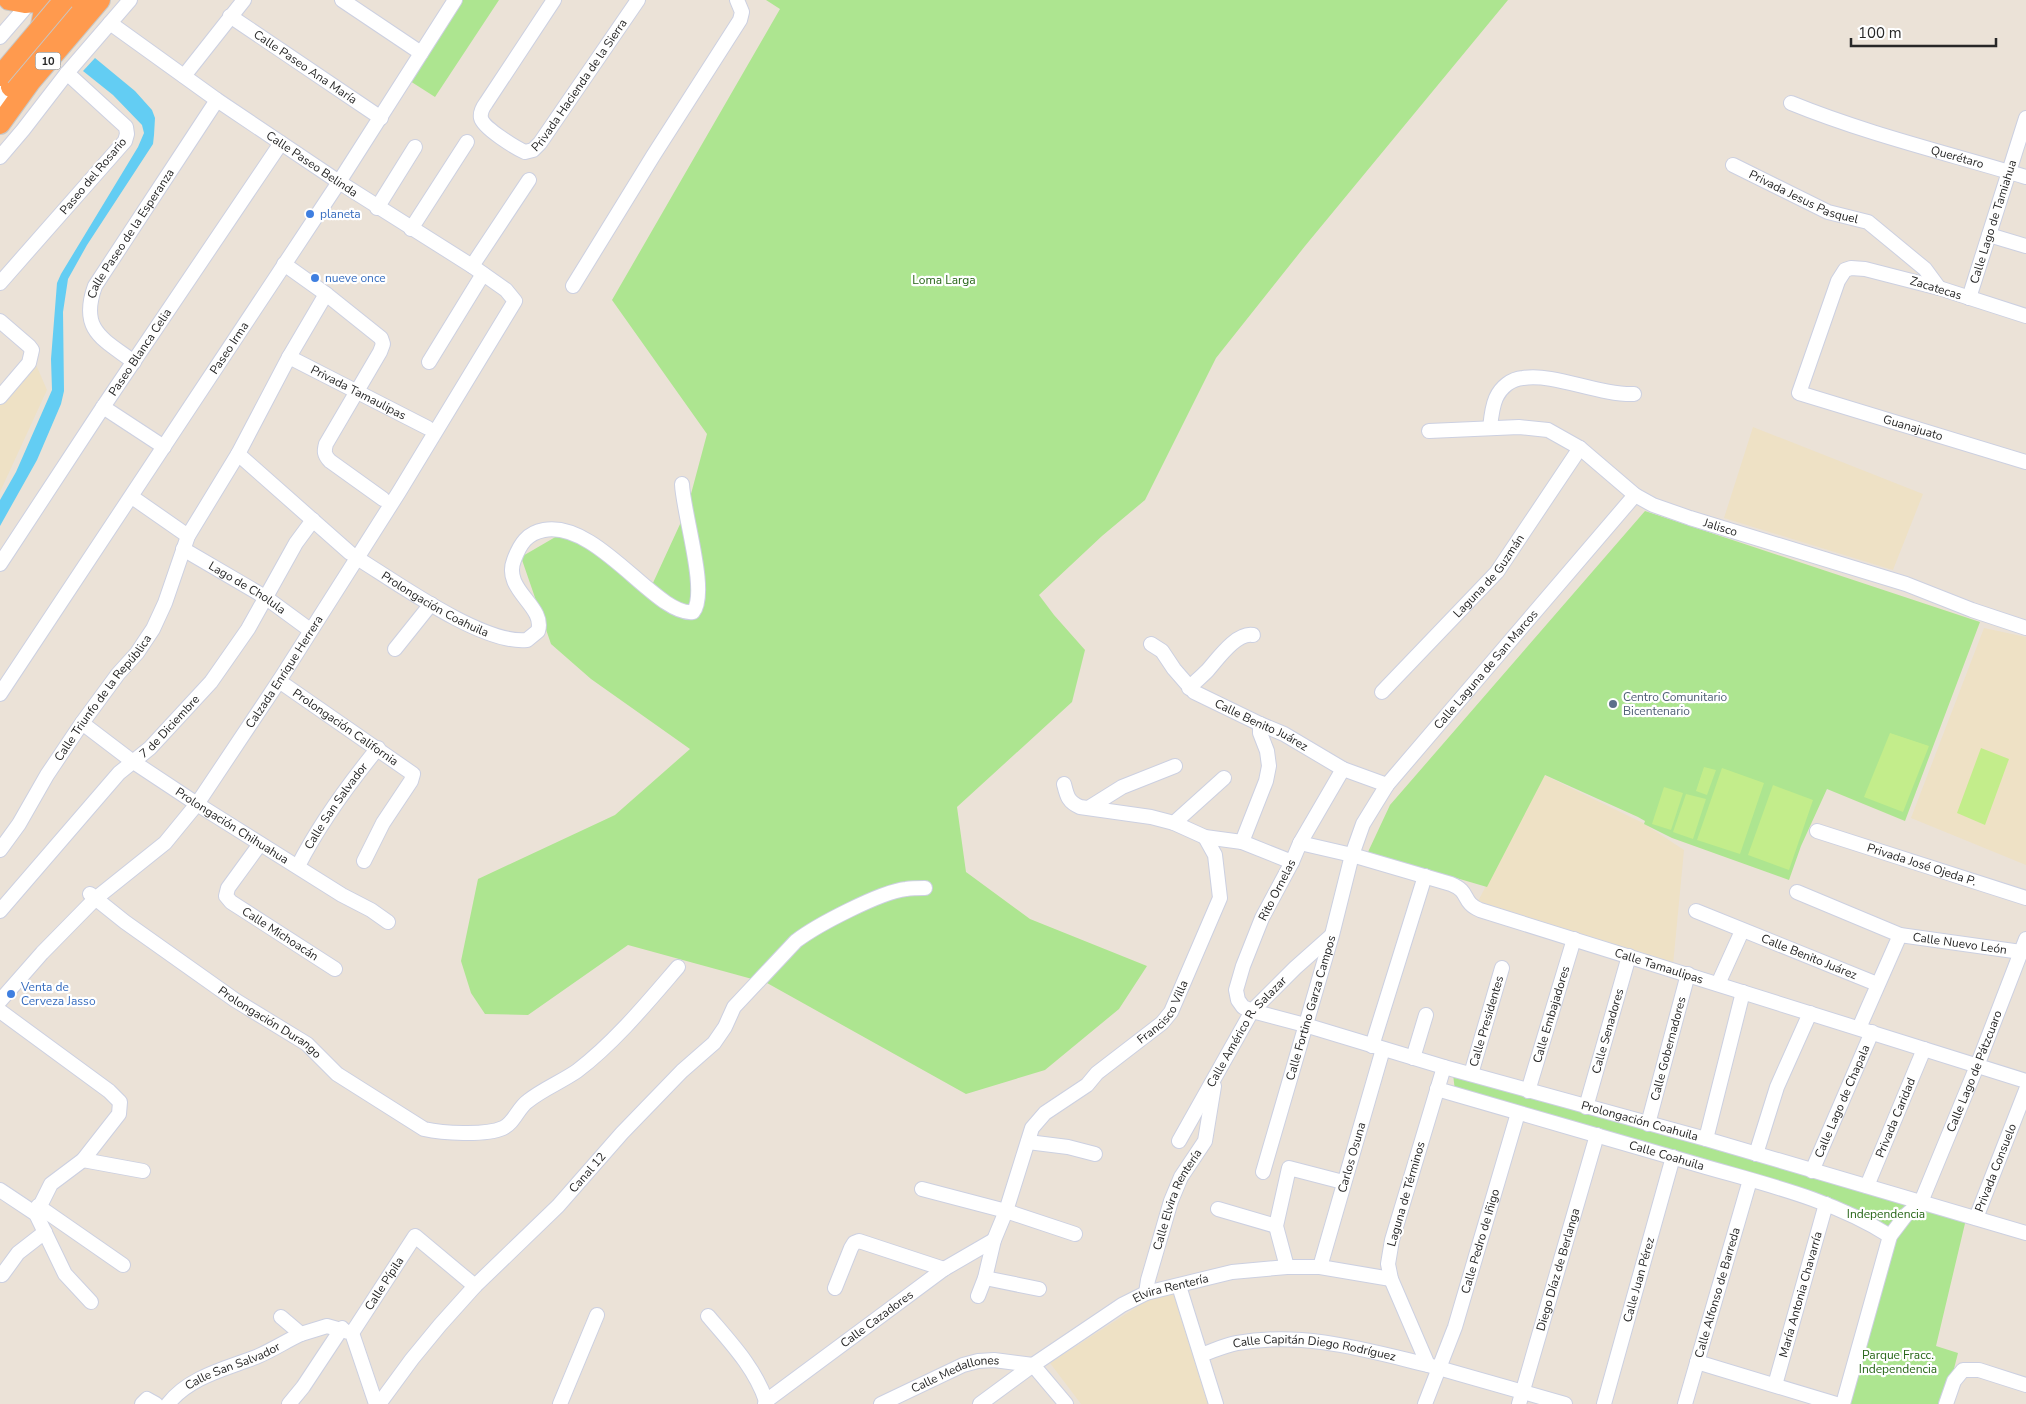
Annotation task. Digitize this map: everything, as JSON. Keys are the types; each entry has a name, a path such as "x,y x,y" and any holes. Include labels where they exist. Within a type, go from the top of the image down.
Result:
{"highway":[{"path":"9,0 47,1"},
{"path":"1,101 35,52 83,0"},
{"name":"10","path":"0,124 31,81 100,0"},
{"path":"47,1 60,26"},
{"path":"35,52 47,1"},
{"name":"10","path":"0,75 47,1"}],"street":[{"path":"0,157 67,72 130,0"},
{"path":"184,76 244,0"},
{"path":"342,0 421,53"},
{"name":"Paseo Irma","path":"0,694 381,118 455,0"},
{"name":"Privada Hacienda de la Sierra","path":"554,0 480,115 486,127 526,152 533,150 540,143 638,0"},
{"path":"573,286 740,20 742,12 737,0"},
{"path":"0,36 47,1"},
{"name":"Calle Paseo Ana María","path":"230,16 381,118"},
{"name":"Calle Paseo Belinda","path":"110,24 217,100 377,208 477,270 513,297"},
{"name":"Paseo del Rosario","path":"0,283 125,141 128,134 126,126 67,72"},
{"path":"0,75 4,81 1,101"},
{"name":"Calle Paseo de la Esperanza","path":"134,362 102,338 95,330 89,312 89,302 95,286 217,100"},
{"name":"Querétaro","path":"1791,103 1916,147 2026,177"},
{"name":"Calle Lago de Tamiahua","path":"1969,298 2026,118"},
{"path":"411,230 467,142"},
{"name":"Paseo Blanca Celia","path":"0,564 282,143"},
{"path":"377,208 415,147"},
{"name":"Privada Jesus Pasquel","path":"1733,165 1828,212 1868,222 1925,269 1939,288"},
{"path":"429,362 477,270 529,180"},
{"path":"1989,235 2026,246"},
{"path":"284,264 326,294 381,338 380,352 324,450 325,456 330,461 384,499"},
{"name":"Zacatecas","path":"1799,393 1835,288 1842,273 1851,268 1865,269 1939,288 2026,316"},
{"name":"Calle Triunfo de la República","path":"0,850 19,824 43,782 82,723 153,629 165,603 188,536 238,454 289,357 326,294"},
{"name":"Calzada Enrique Herrera","path":"353,555 384,499 428,428 513,297"},
{"name":"Calzada Enrique Herrera","path":"193,802 268,682 307,628 513,297"},
{"path":"0,321 32,350 29,363 0,397"},
{"name":"Privada Tamaulipas","path":"289,357 428,428"},
{"path":"1490,428 1492,409 1501,389 1509,383 1523,378 1545,379 1612,393 1634,394"},
{"name":"Guanajuato","path":"1799,393 2026,462"},
{"path":"103,408 164,446"},
{"name":"Jalisco","path":"1428,432 1533,427 1548,430 1580,448 1635,495 1653,505 1906,584 1972,610 2026,628"},
{"name":"Laguna de Guzmán","path":"1382,692 1497,572 1580,448"},
{"name":"Prolongación Coahuila","path":"238,454 353,555 431,604 473,626 510,640 519,641 527,640 538,631 540,626 536,613 518,590 513,577 512,562 527,537 537,531 549,528 575,533 609,556 664,601 682,611 693,612 698,601 698,576 682,501 682,484"},
{"name":"Calle Laguna de San Marcos","path":"1352,855 1363,824 1386,785 1635,495"},
{"path":"132,497 188,536"},
{"name":"7 de Diciembre","path":"0,911 83,814 132,761 150,748 210,682 236,648 296,543 313,520"},
{"name":"Lago de Cholula","path":"183,549 265,597 307,628"},
{"path":"395,649 431,604"},
{"name":"Calzada Enrique Herrera","path":"0,990 92,896 165,843 279,681 307,628"},
{"path":"1189,688 1206,672 1228,646 1243,636 1253,635"},
{"name":"Calle Benito Juárez","path":"1151,644 1162,651 1189,688 1284,734 1343,769 1386,785"},
{"name":"Prolongación California","path":"279,681 413,774 411,781 383,823 364,861"},
{"name":"Prolongación Chihuahua","path":"82,723 132,761 193,802 388,922"},
{"path":"1242,842 1266,781 1269,766 1267,751 1260,733 1260,724"},
{"name":"Calle San Salvador","path":"298,866 330,810 345,788 378,748"},
{"path":"1090,807 1122,788 1176,766"},
{"name":"Rito Ornelas","path":"1252,1011 1243,1007 1238,1000 1236,990 1265,910 1292,862 1300,843 1343,769"},
{"path":"1174,823 1224,778"},
{"path":"1064,784 1066,795 1071,803 1080,807 1151,817 1174,823 1205,837 1242,842 1292,862"},
{"name":"Privada José Ojeda P.","path":"1817,831 2026,898"},
{"name":"Francisco Villa","path":"1028,1142 1032,1128 1045,1113 1087,1085 1097,1073 1152,1031 1171,1012 1220,898 1216,855 1205,837"},
{"name":"Calle Tamaulipas","path":"1300,843 1352,855 1425,876 1462,889 1470,904 1476,908 2026,1081"},
{"name":"Calle Michoacán","path":"260,844 228,888 226,896 335,969"},
{"name":"Calle Fortino Garza Campos","path":"1264,1166 1332,936 1352,855"},
{"name":"Carlos Osuna","path":"1320,1267 1425,876"},
{"name":"Canal 12","path":"378,1404 412,1359 474,1286 558,1206 622,1133 682,1071 714,1043 725,1027 734,1007 796,941 808,932 883,895 906,888 925,888"},
{"name":"Calle Nuevo León","path":"1797,892 1900,935 2024,944"},
{"name":"Calzada Enrique Herrera","path":"0,1001 92,896"},
{"name":"Prolongación Durango","path":"92,896 235,1000 306,1044 338,1074 407,1120 424,1129 439,1133 494,1131 504,1128 527,1102 565,1078 596,1055 678,968"},
{"name":"Calle Benito Juárez","path":"1696,911 1877,984"},
{"path":"1718,984 1742,931"},
{"name":"Calle Lago de Chapala","path":"1812,1170 1865,1030 1877,984 1900,935"},
{"name":"Calle Américo R. Salazar","path":"1179,1141 1215,1080 1252,1011 1294,968 1332,936"},
{"name":"Calle Embajadores","path":"1528,1090 1574,939"},
{"name":"Calle Lago de Pátzcuaro","path":"1921,1202 1977,1066 2024,944"},
{"name":"Calle Senadores","path":"1586,1106 1629,956"},
{"name":"Calle Presidentes","path":"1471,1074 1502,968"},
{"name":"Calle Gobernadores","path":"1648,1124 1688,974"},
{"path":"1706,1139 1743,992"},
{"path":"0,1011 109,1091 120,1102 119,1114 83,1160 52,1184 37,1210 65,1274 91,1302"},
{"name":"Prolongación Coahuila","path":"1252,1011 1444,1067 1706,1139 2026,1233"},
{"path":"1756,1154 1778,1087 1810,1012"},
{"path":"1413,1058 1426,1015"},
{"name":"Privada Caridad","path":"1867,1186 1924,1049"},
{"name":"Laguna de Términos","path":"1433,1366 1391,1279 1388,1264 1392,1240 1444,1067"},
{"name":"Calle Elvira Rentería","path":"1146,1292 1171,1201 1181,1178 1205,1141 1215,1080"},
{"name":"Calle Coahuila","path":"1437,1089 1673,1157 1826,1204 1859,1217 1890,1236"},
{"name":"Privada Consuelo","path":"1976,1218 2026,1090"},
{"name":"Calle Pedro de Iñigo","path":"1425,1404 1433,1366 1455,1327 1518,1113"},
{"name":"Diego Díaz de Berlanga","path":"1521,1398 1597,1135"},
{"path":"978,1296 985,1278 994,1240 1006,1211 1028,1142 1062,1146 1095,1154"},
{"name":"Calle Juan Pérez","path":"1604,1404 1673,1157"},
{"path":"83,1160 143,1171"},
{"path":"1287,1267 1276,1226 1288,1168 1343,1182"},
{"name":"Calle Alfonso de Barreda","path":"1685,1404 1750,1180"},
{"path":"922,1189 1006,1211 1075,1234"},
{"path":"0,1190 37,1210 123,1265"},
{"path":"1843,1404 1890,1236 1906,1215 1921,1202"},
{"name":"María Antonia Chavarría","path":"1775,1385 1826,1204"},
{"path":"1218,1209 1276,1226"},
{"path":"2,1275 18,1253 45,1232"},
{"name":"Calle Pípila","path":"290,1404 347,1330 415,1236 474,1286"},
{"name":"Calle Cazadores","path":"765,1403 944,1268 994,1240"},
{"path":"835,1288 851,1248 859,1241 944,1268"},
{"name":"Elvira Rentería","path":"980,1404 1033,1365 1122,1305 1146,1292 1179,1286 1232,1272 1287,1267 1320,1267 1391,1279"},
{"path":"985,1278 1039,1289"},
{"path":"1179,1286 1216,1404"},
{"path":"560,1404 597,1315"},
{"path":"708,1316 749,1366 760,1385 765,1403"},
{"path":"281,1317 301,1334"},
{"name":"Calle San Salvador","path":"168,1404 177,1393 190,1384 233,1364 257,1356 301,1334 327,1326 347,1330"},
{"path":"347,1330 378,1404"},
{"name":"Calle Capitán Diego Rodríguez","path":"1201,1355 1236,1343 1292,1339 1334,1344 1433,1366 1521,1398 1565,1404"},
{"name":"Calle Medallones","path":"881,1404 963,1365 978,1361 994,1360 1033,1365"},
{"path":"1697,1362 1836,1404"},
{"path":"1033,1365 1066,1404"},
{"path":"1946,1404 1954,1381 1963,1370 1979,1370 2026,1384"}],"shaded area":[{"path":"34,360 47,390 0,492 0,402"},
{"path":"1753,427 1923,494 1893,570 1724,518"},
{"path":"1984,628 2026,637 2026,865 1911,818"},
{"path":"1544,775 1643,823 1684,850 1673,965 1476,905"},
{"path":"1173,1293 1211,1404 1081,1404 1050,1363 1146,1301"}],"green space":[{"path":"463,0 499,0 435,97 410,81"},
{"name":"Loma Larga","path":"766,0 1508,0 1305,246 1216,358 1145,500 1102,536 1039,595 1085,650 1072,702 957,807 966,872 1030,919 1147,966 1119,1009 1045,1070 966,1094 767,983 628,945 528,1015 485,1014 471,993 461,961 478,879 615,815 690,749 591,679 551,644 521,557 564,532 652,585 687,509 707,434 612,300 780,9"},
{"path":"1645,511 1980,622 1905,821 1827,789 1801,846 1789,880 1672,838 1644,824 1645,821 1638,817 1545,775 1487,887 1368,852 1390,805"},
{"path":"1890,733 1929,746 1903,812 1864,797"},
{"path":"1981,748 2009,759 1985,825 1957,813"},
{"path":"1704,767 1716,770 1707,795 1696,791"},
{"path":"1722,768 1764,783 1740,854 1697,840"},
{"path":"1773,785 1813,800 1789,870 1748,855"},
{"path":"1664,787 1683,793 1671,830 1652,824"},
{"path":"1686,794 1706,799 1693,839 1673,832"},
{"path":"1453,1074 1967,1215 1936,1346 1958,1353 1945,1404 1843,1404 1890,1236 1859,1217 1455,1091"}],"water":[{"path":"95,58 135,91 152,110 155,118 153,144 87,245 68,279 63,312 64,391 61,404 37,460 0,526 0,500 16,472 52,390 51,359 57,283 138,147 144,133 142,125 113,95 83,71"}],"place":[{"name":"planeta","path":"310,214"},
{"name":"nueve once","path":"315,278"},
{"name":"Centro Comunitario Bicentenario","path":"1613,704"},
{"name":"Venta de Cerveza Jasso","path":"11,994"}],"park label":[{"name":"Independencia","path":"1886,1214"},
{"name":"Parque Fracc. Independencia","path":"1898,1362"}]}
